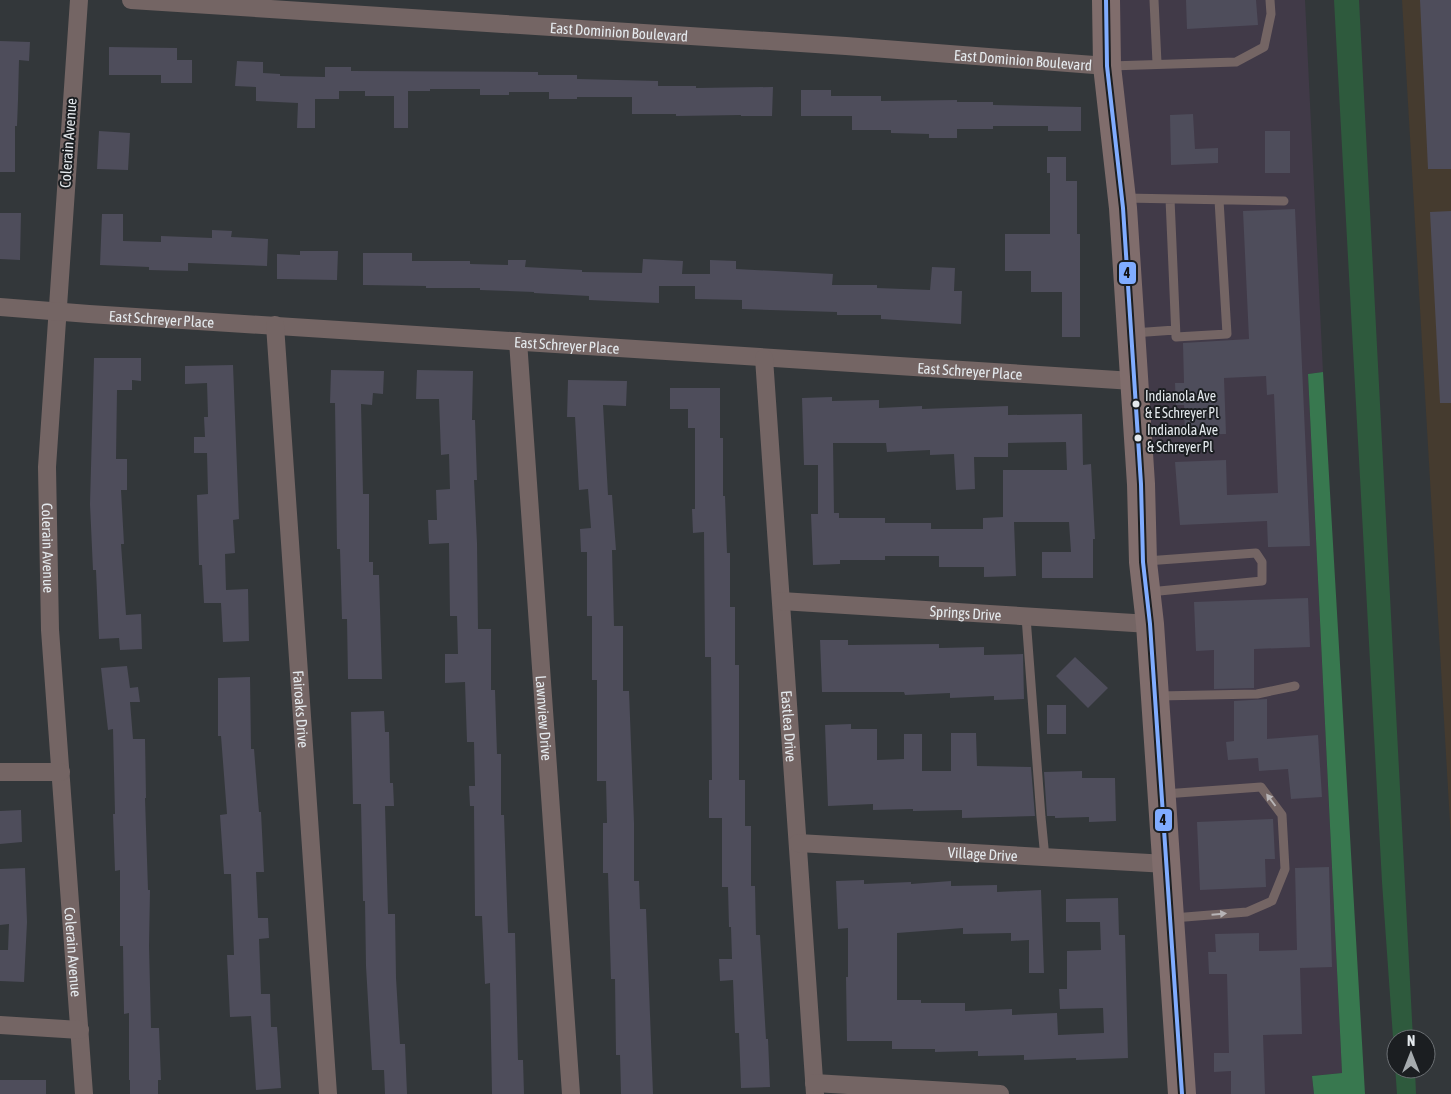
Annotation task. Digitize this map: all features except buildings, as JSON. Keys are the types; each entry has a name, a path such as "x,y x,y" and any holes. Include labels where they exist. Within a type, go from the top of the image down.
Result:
{"main road":[{"path":"1106,0 1107,66 1122,198 1141,484 1143,562 1150,624 1182,1094"}],"street":[{"name":"Colerain Avenue","path":"79,0 56,310 47,467 50,630 84,1094"},
{"name":"East Dominion Boulevard","path":"131,0 817,44 1107,66"},
{"name":"East Schreyer Place","path":"0,307 1133,381"},
{"name":"Fairoaks Drive","path":"275,325 328,1094"},
{"name":"Lawnview Drive","path":"518,341 540,628 571,1094"},
{"name":"Eastlea Drive","path":"764,358 815,1088"},
{"name":"Springs Drive","path":"781,601 1150,624"},
{"path":"0,772 61,772"},
{"name":"Village Drive","path":"798,843 1167,864"},
{"path":"0,1025 80,1030"},
{"path":"815,1088 1000,1094"}],"lane":[{"path":"1154,0 1157,63"},
{"path":"1107,66 1236,62 1264,47 1271,14 1270,0"},
{"path":"1122,198 1284,201"},
{"path":"1170,199 1176,337 1227,334 1219,200"},
{"path":"1130,333 1176,330"},
{"path":"1143,562 1256,553 1262,562 1262,581 1146,593"},
{"path":"1026,617 1045,858"},
{"path":"1155,696 1257,694 1295,686"},
{"path":"1162,795 1261,787 1282,815 1285,869 1272,901 1247,912 1171,918"}],"shaded area":[{"path":"1109,0 1305,0 1323,372 1308,374 1342,1073 1312,1076 1314,1094 1183,1094"},
{"path":"1402,0 1451,0 1451,840"}],"green space":[{"path":"1334,0 1359,0 1412,1029 1392,1029 1382,882"},
{"path":"1323,372 1365,1094 1314,1094 1312,1076 1342,1073 1308,374"},
{"path":"1396,1079 1415,1079 1416,1094 1397,1094"}],"transit line":[{"name":"4","path":"1106,0 1107,66 1123,208 1141,484 1143,562 1150,624 1182,1094"}],"place":[{"name":"Indianola Ave & E Schreyer Pl","path":"1136,404"},
{"name":"Indianola Ave & Schreyer Pl","path":"1138,438"}]}
